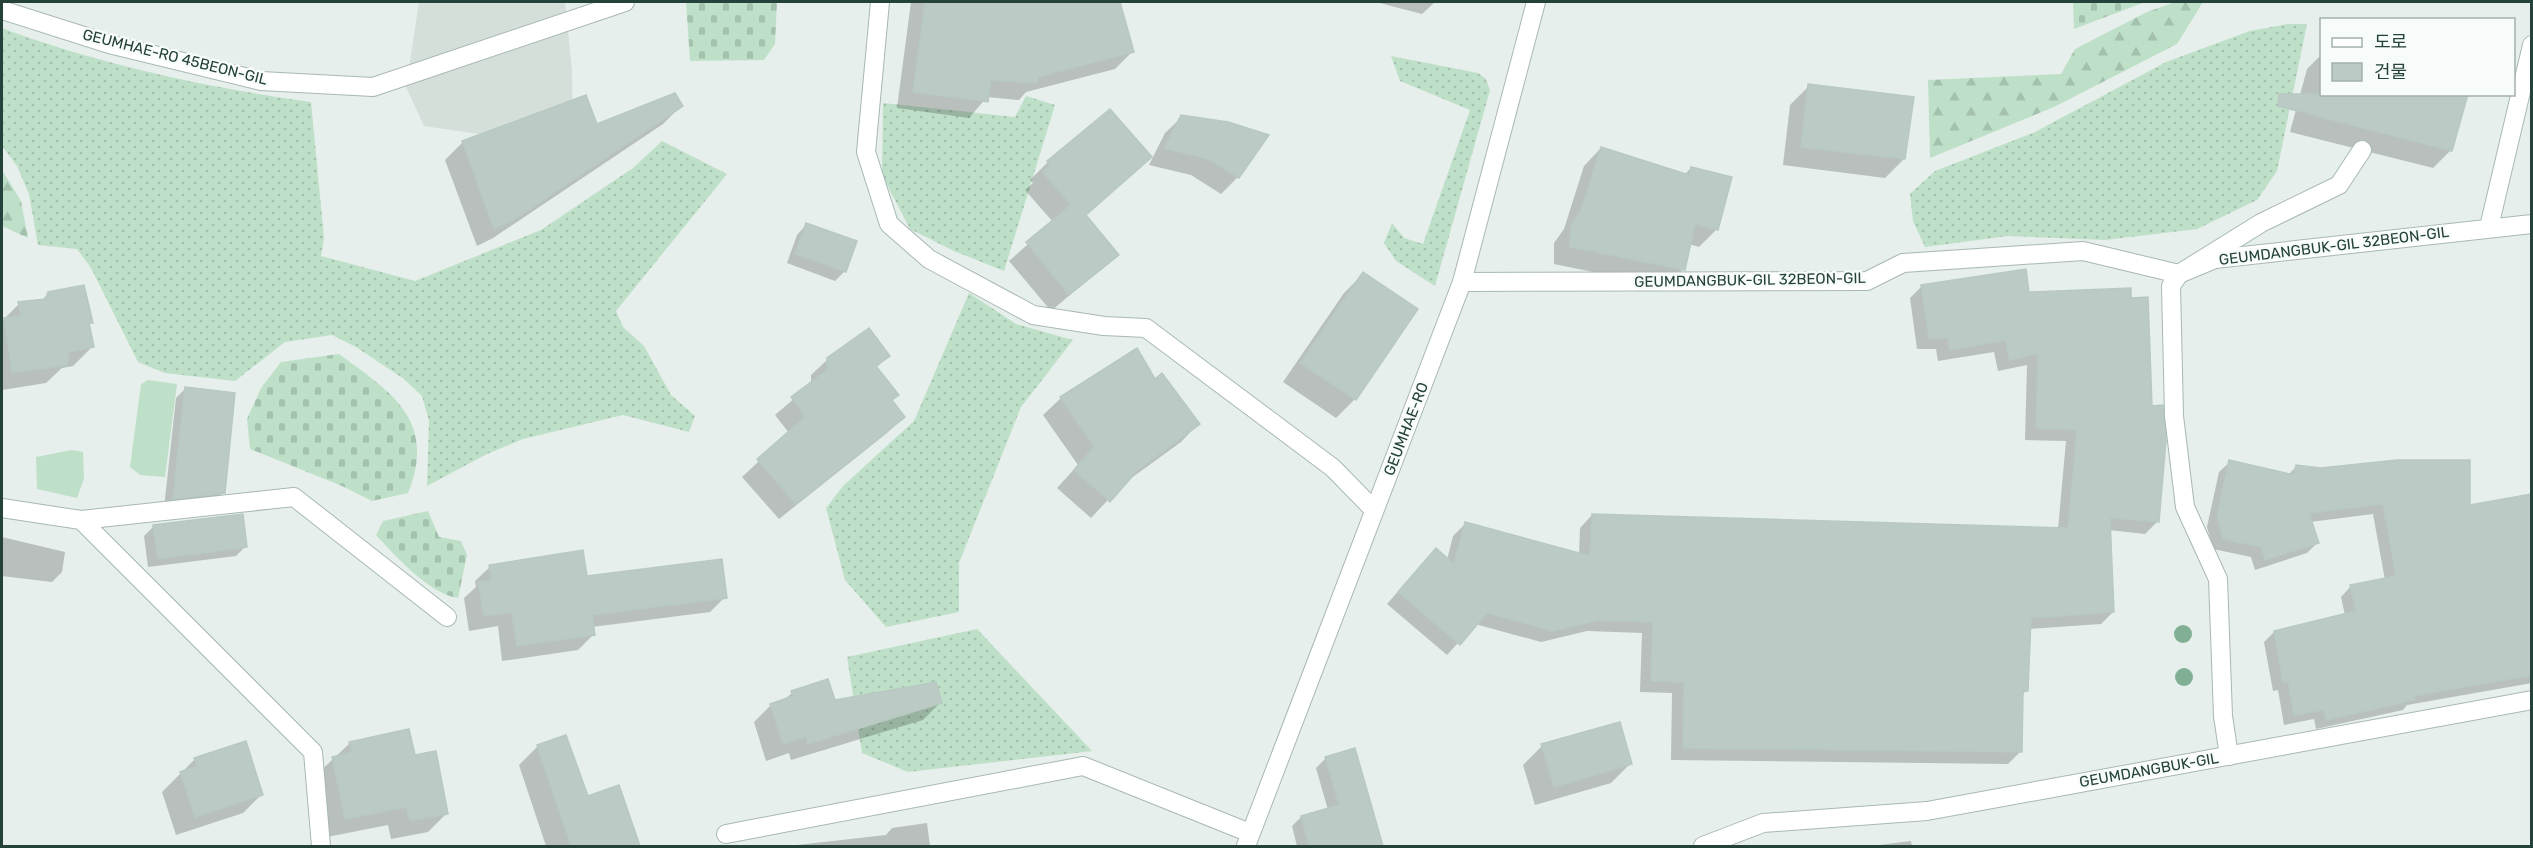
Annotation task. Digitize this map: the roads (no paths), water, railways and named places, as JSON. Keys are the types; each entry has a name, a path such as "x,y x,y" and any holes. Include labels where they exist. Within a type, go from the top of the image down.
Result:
{"street":[{"name":"GEUMHAE-RO 45BEON-GIL","path":"2,9 109,44 261,81 373,87 625,2"},
{"path":"880,2 866,152 889,224 929,259 1033,315 1104,326 1146,328 1333,468 1374,510"},
{"name":"GEUMHAE-RO","path":"1248,840 1462,282 1536,2"},
{"path":"2489,226 2532,45"},
{"path":"2229,756 2223,716 2218,579 2185,507 2175,416 2171,286 2179,274 2261,223 2339,185 2362,150"},
{"name":"GEUMDANGBUK-GIL 32BEON-GIL","path":"1462,282 1867,281 1903,263 2083,251 2179,274 2215,259 2489,226 2532,224"},
{"path":"2,508 81,520 294,497 447,617"},
{"path":"81,520 312,752 321,846"},
{"name":"GEUMDANGBUK-GIL","path":"1703,846 1763,824 1927,811 2532,700"},
{"path":"726,834 1083,766 1248,840"}]}
